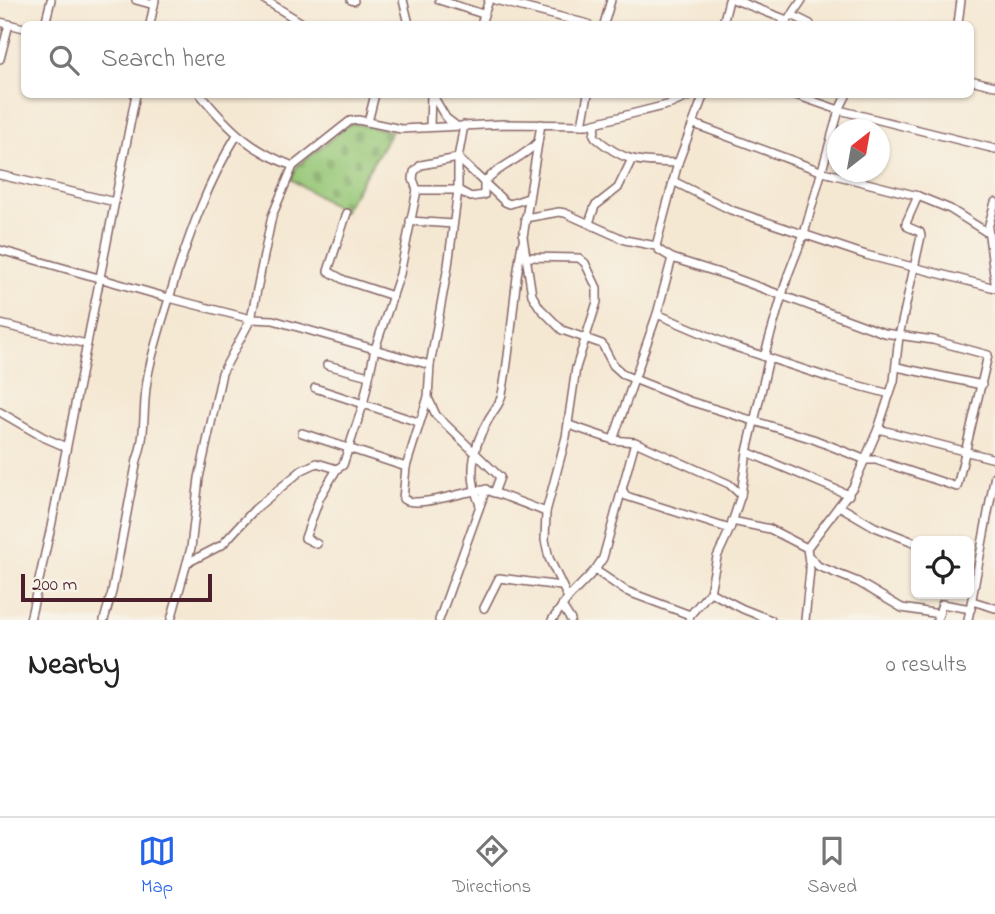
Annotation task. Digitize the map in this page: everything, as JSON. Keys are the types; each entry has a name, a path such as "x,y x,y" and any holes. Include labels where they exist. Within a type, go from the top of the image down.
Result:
{"street":[{"path":"46,21 51,0"},
{"path":"136,0 155,2 151,21"},
{"path":"265,0 299,21"},
{"path":"403,0 408,21"},
{"path":"439,0 483,14"},
{"path":"482,21 489,0"},
{"path":"495,0 576,21"},
{"path":"605,21 611,0"},
{"path":"724,21 729,0"},
{"path":"735,0 787,20 802,0"},
{"path":"958,21 961,0"},
{"path":"0,59 4,23"},
{"path":"974,81 995,86"},
{"path":"30,620 41,560 51,527 135,98"},
{"path":"207,98 237,135 267,156 293,166"},
{"path":"368,122 374,98"},
{"path":"430,127 431,98"},
{"path":"434,98 446,118 460,125"},
{"path":"582,125 587,98"},
{"path":"171,620 193,537 199,478 222,373 251,319 272,216 293,166 350,121 368,122 390,128 582,125 596,124 685,98"},
{"path":"656,246 678,163 703,98"},
{"path":"804,98 839,110 995,149"},
{"path":"596,570 626,592 690,618 710,592 717,557 741,495 766,357 782,296 804,234 839,110 845,98"},
{"path":"480,505 474,492 474,450 489,418 495,413 503,391 514,286 541,124"},
{"path":"596,124 594,135 612,151 631,160 678,163"},
{"path":"694,124 823,172 918,197 950,209 988,233"},
{"path":"460,125 458,190 443,301 430,365 428,397 418,422 407,467 403,499 447,498 490,491 546,512"},
{"path":"104,620 136,460 143,440 146,381 201,202 220,162 237,135"},
{"path":"417,190 458,190 471,197 484,195 484,182 494,171 525,154 538,142"},
{"path":"458,159 510,204 528,198"},
{"path":"317,544 305,538 320,497 337,469 343,465 363,405 375,349 400,274 417,190 413,179 416,168 458,159"},
{"path":"589,223 595,206 618,188 631,160"},
{"path":"0,175 115,202"},
{"path":"673,181 731,209 804,234 915,268 995,288"},
{"path":"809,552 849,495 866,460 890,394 897,367 899,336 921,233 906,223 918,197"},
{"path":"995,202 988,233 995,282"},
{"path":"523,237 535,302 562,330 602,344 617,370 689,401 813,439 866,460 876,460 954,488 959,485 988,355 933,340 884,333 672,258 656,246 633,242 559,212 525,218"},
{"path":"347,213 328,267 329,273 393,296"},
{"path":"410,221 453,224"},
{"path":"0,250 169,299 251,319 272,320 430,365"},
{"path":"527,257 583,260 597,288 597,302 576,368 569,425 546,512 545,548 568,598"},
{"path":"613,440 657,314 672,258"},
{"path":"657,314 732,346 890,394"},
{"path":"0,324 87,344"},
{"path":"327,365 369,376"},
{"path":"897,367 982,385"},
{"path":"315,388 418,422"},
{"path":"428,397 436,415 500,477 480,505 439,620"},
{"path":"0,412 66,447"},
{"path":"569,425 613,440 635,442 729,484 741,495"},
{"path":"878,429 995,459"},
{"path":"302,433 407,467"},
{"path":"552,620 568,598 596,570 603,558 635,442"},
{"path":"747,452 849,495"},
{"path":"187,563 222,545 255,509 302,470 317,463 337,469"},
{"path":"968,620 995,475"},
{"path":"622,489 626,496 731,525 770,529 809,552 814,568 805,620"},
{"path":"839,506 875,527 911,541"},
{"path":"974,560 979,561"},
{"path":"814,568 858,582 902,608 938,617 944,604 995,608"},
{"path":"484,608 499,578 561,586"},
{"path":"710,592 771,620"},
{"path":"562,606 571,620"}],"green space":[{"path":"351,123 392,131 343,212 291,179 297,166"}]}
